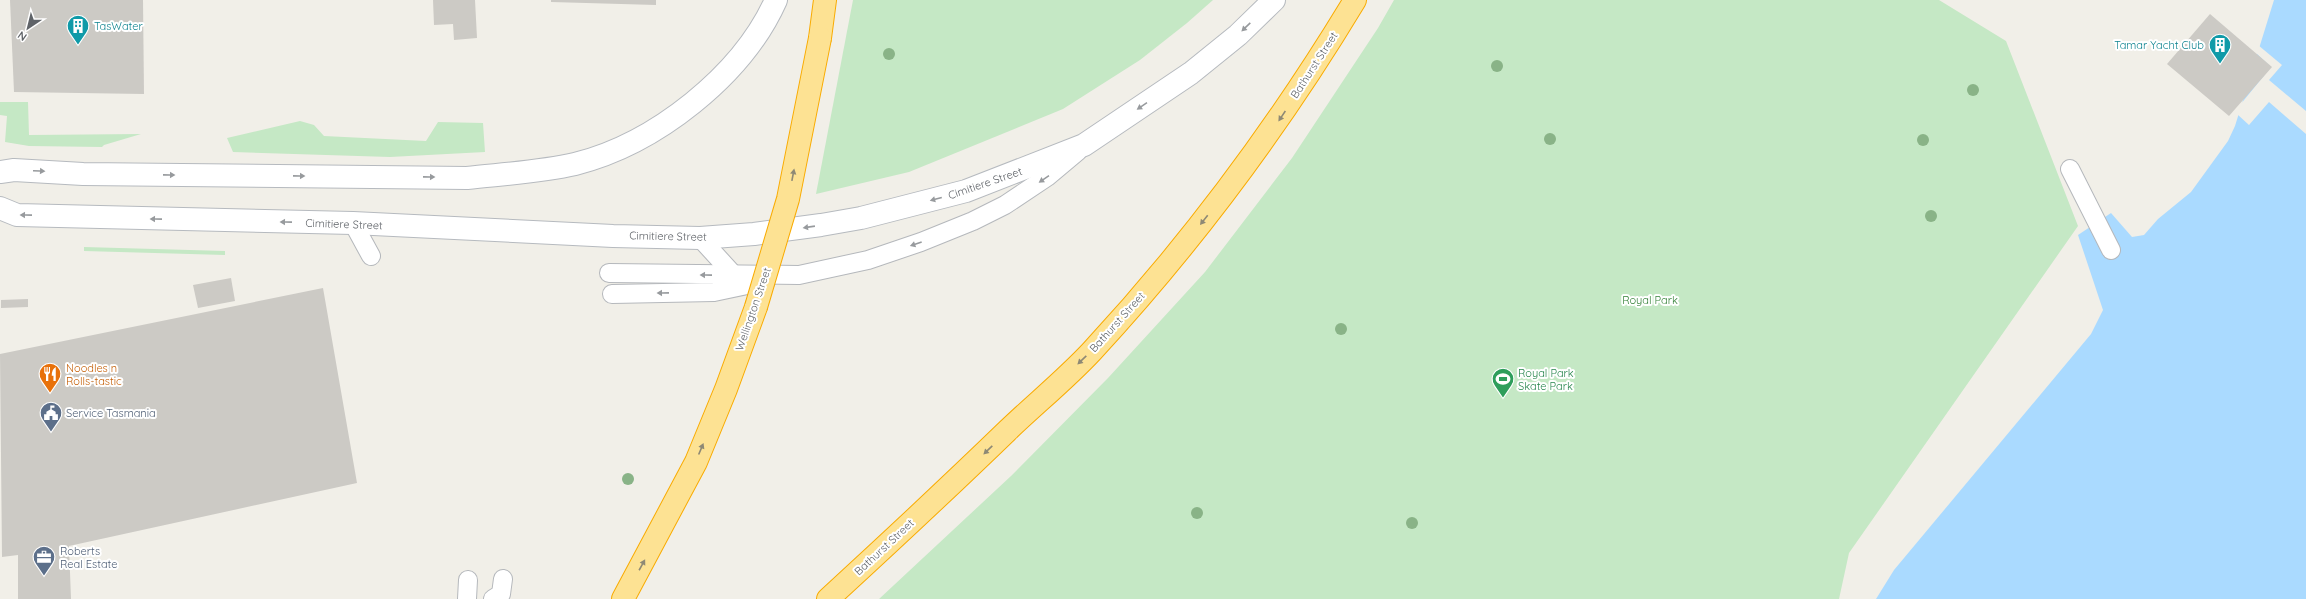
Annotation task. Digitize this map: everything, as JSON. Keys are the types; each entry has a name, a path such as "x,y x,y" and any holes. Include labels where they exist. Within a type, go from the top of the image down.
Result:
{"highway":[{"name":"Wellington Street","path":"623,599 696,462 726,389 756,307 788,199 820,38 824,0"},
{"name":"Bathurst Street","path":"828,599 951,486 1091,352 1172,260 1278,122 1319,60 1355,0"}],"main road":[{"path":"0,172 14,170 83,174 467,178 515,173 576,163 644,136 701,95 733,63 757,34 776,0"},
{"name":"Cimitiere Street","path":"0,208 18,215 353,223 613,236 700,238 754,234 861,218 966,191 1084,145 1191,73 1238,35 1274,0"}],"lane":[{"path":"612,294 714,292 868,260 921,242 973,220 1005,204 1047,177 1084,145"},
{"path":"2070,169 2111,250"},
{"path":"353,223 371,256"},
{"path":"700,238 732,273"},
{"path":"610,274 799,274"}],"green space":[{"path":"853,0 1213,0 1187,23 1140,60 1063,109 909,172 816,194"},
{"name":"Royal Park","path":"1394,0 1939,0 2006,41 2078,226 1849,553 1839,599 879,599 1011,476 1108,378 1205,272 1292,158 1378,28"},
{"path":"0,102 28,102 29,135 141,134 104,145 102,147 29,146 5,142 7,116 0,115"},
{"path":"300,121 314,125 324,136 426,141 438,122 483,123 485,152 390,157 233,152 227,138"},
{"path":"84,247 225,251 225,255 84,251"}],"water":[{"path":"2274,0 2306,0 2306,599 1876,599 1894,570 2091,334 2103,310 2078,235 2111,213 2132,237 2144,235 2158,219 2191,192 2228,141 2235,126"}],"pier":[{"path":"2258,45 2282,65 2269,80 2306,111 2306,134 2269,102 2249,125 2237,114 2240,105 2271,67 2256,53"}],"building":[{"name":"TasWater","path":"10,0 143,0 144,94 14,92"},
{"path":"433,0 475,0 477,38 454,40 453,24 434,25"},
{"path":"551,0 656,0 656,5 551,2"},
{"name":"Tamar Yacht Club","path":"2210,14 2272,67 2229,116 2167,64"},
{"path":"231,278 235,301 198,308 193,285"},
{"path":"323,288 357,483 69,546 71,599 18,599 18,555 2,557 0,354"},
{"path":"28,299 28,307 1,308 1,300"}],"place":[{"name":"TasWater","path":"78,46"},
{"name":"Tamar Yacht Club","path":"2220,64"},
{"name":"Noodles n Rolls-tastic","path":"50,394"},
{"name":"Royal Park Skate Park","path":"1503,398"},
{"name":"Service Tasmania","path":"51,432"},
{"name":"Roberts Real Estate","path":"44,576"}]}
